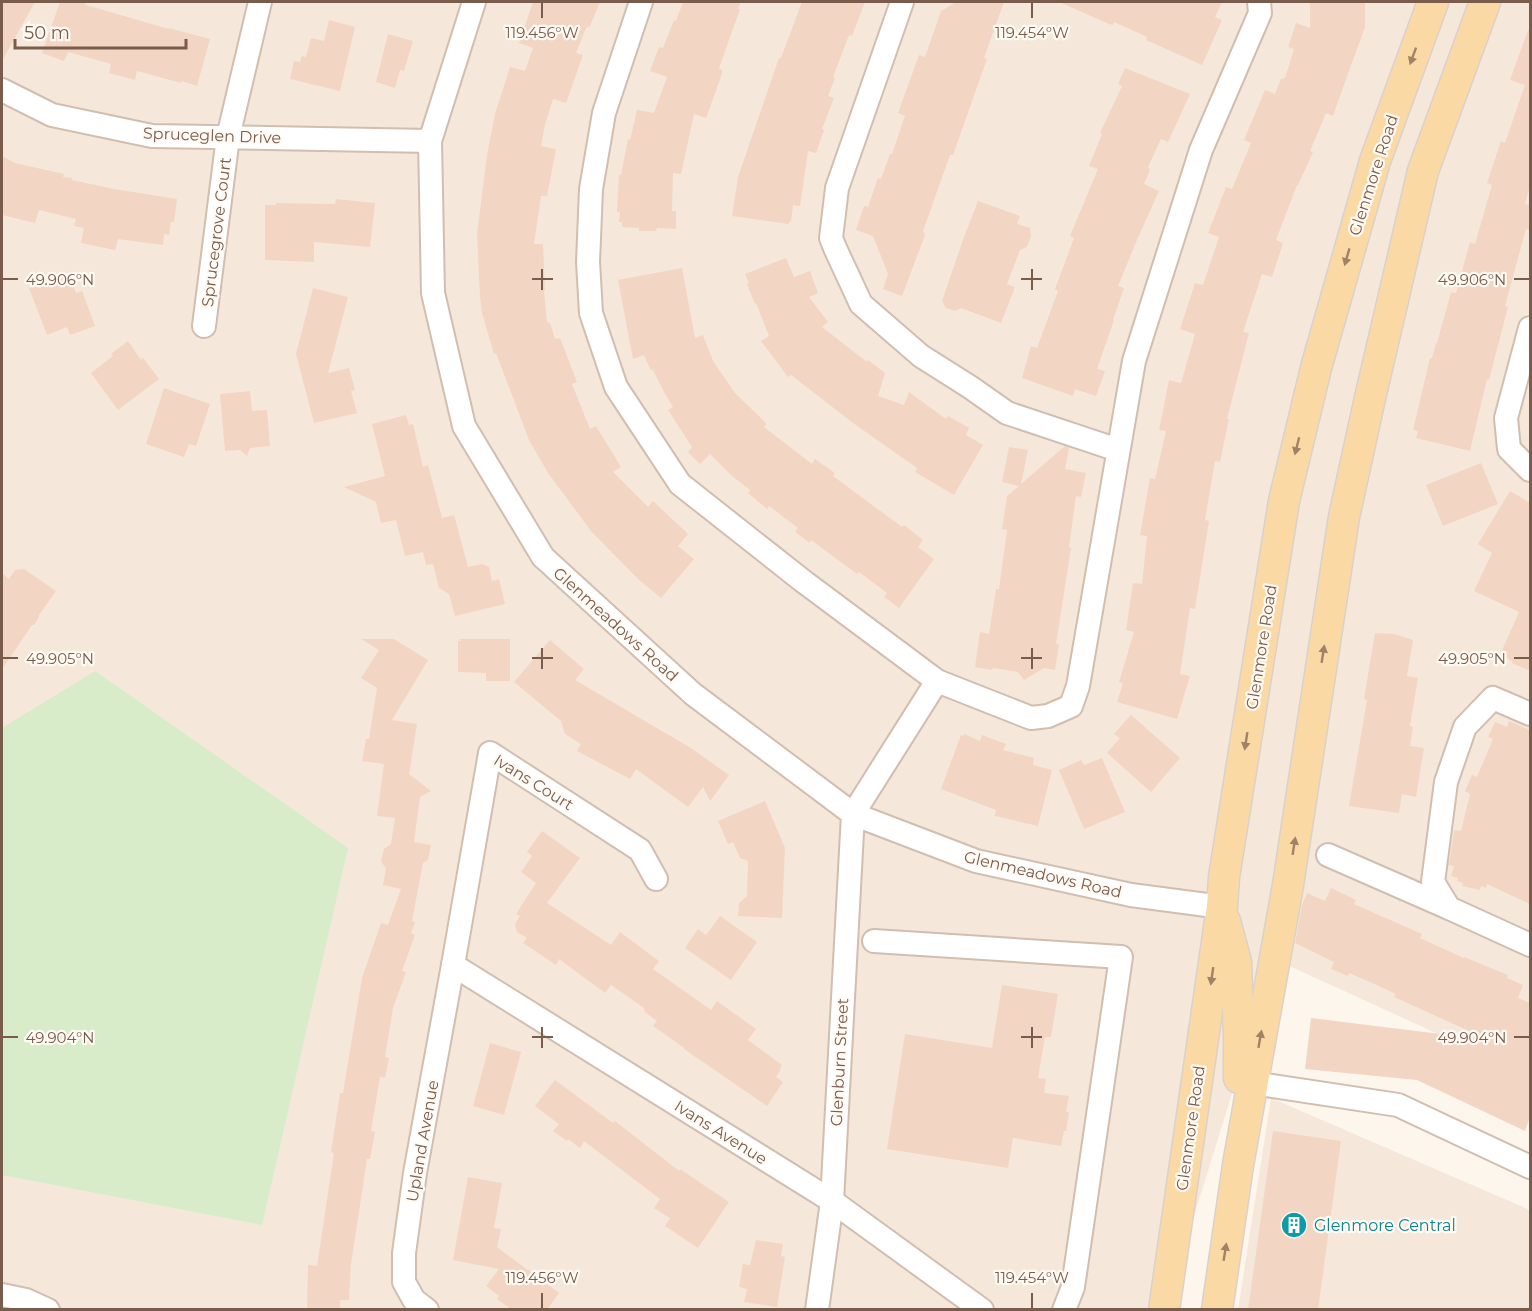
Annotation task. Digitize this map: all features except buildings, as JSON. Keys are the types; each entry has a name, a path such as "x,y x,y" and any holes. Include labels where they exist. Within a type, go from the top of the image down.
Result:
{"main road":[{"name":"Glenmore Road","path":"1164,1310 1228,854 1287,490 1316,368 1375,161 1433,2"},
{"path":"1216,1310 1238,1165 1288,885 1344,517 1423,171 1485,2"},
{"path":"1222,906 1236,962 1239,1037 1238,1165"}],"street":[{"name":"Sprucegrove Court","path":"204,326 228,137 260,2"},
{"name":"Glenmeadows Road","path":"474,2 430,141 433,293 464,426 543,558 693,694 853,814 976,861 1131,895 1222,906"},
{"path":"642,2 604,113 591,189 588,262 591,313 616,387 680,484 803,581 937,681 1031,718 1048,716 1071,706 1078,686 1134,361 1201,150 1260,13 1259,2"},
{"path":"902,2 841,177 836,198 831,238 861,304 921,356 1007,413 1119,450"},
{"name":"Spruceglen Drive","path":"2,90 52,115 152,136 430,141"},
{"path":"1530,328 1506,418 1509,449 1530,470"},
{"path":"853,814 937,681"},
{"path":"1449,908 1433,882 1446,782 1465,727 1494,698 1530,714"},
{"name":"Ivans Court","path":"453,965 490,753 640,850 656,879"},
{"name":"Glenburn Street","path":"817,1310 832,1201 853,814"},
{"path":"1328,855 1530,945"},
{"path":"874,941 1121,957 1073,1287 1064,1310"},
{"name":"Ivans Avenue","path":"453,965 832,1201 982,1310"},
{"name":"Upland Avenue","path":"427,1310 414,1300 404,1282 404,1253 415,1173 453,965"},
{"path":"1253,1083 1398,1105 1530,1167"},
{"path":"2,1295 26,1300 48,1310"}],"shaded area":[{"path":"2,2 1530,2 1530,1076 1274,959 1165,1309 2,1310"},
{"path":"1271,1098 1530,1210 1530,1309 1238,1310"}],"green space":[{"path":"95,671 348,848 262,1225 2,1175 2,728"}],"place":[{"name":"Glenmore Central","path":"1294,1225"}]}
